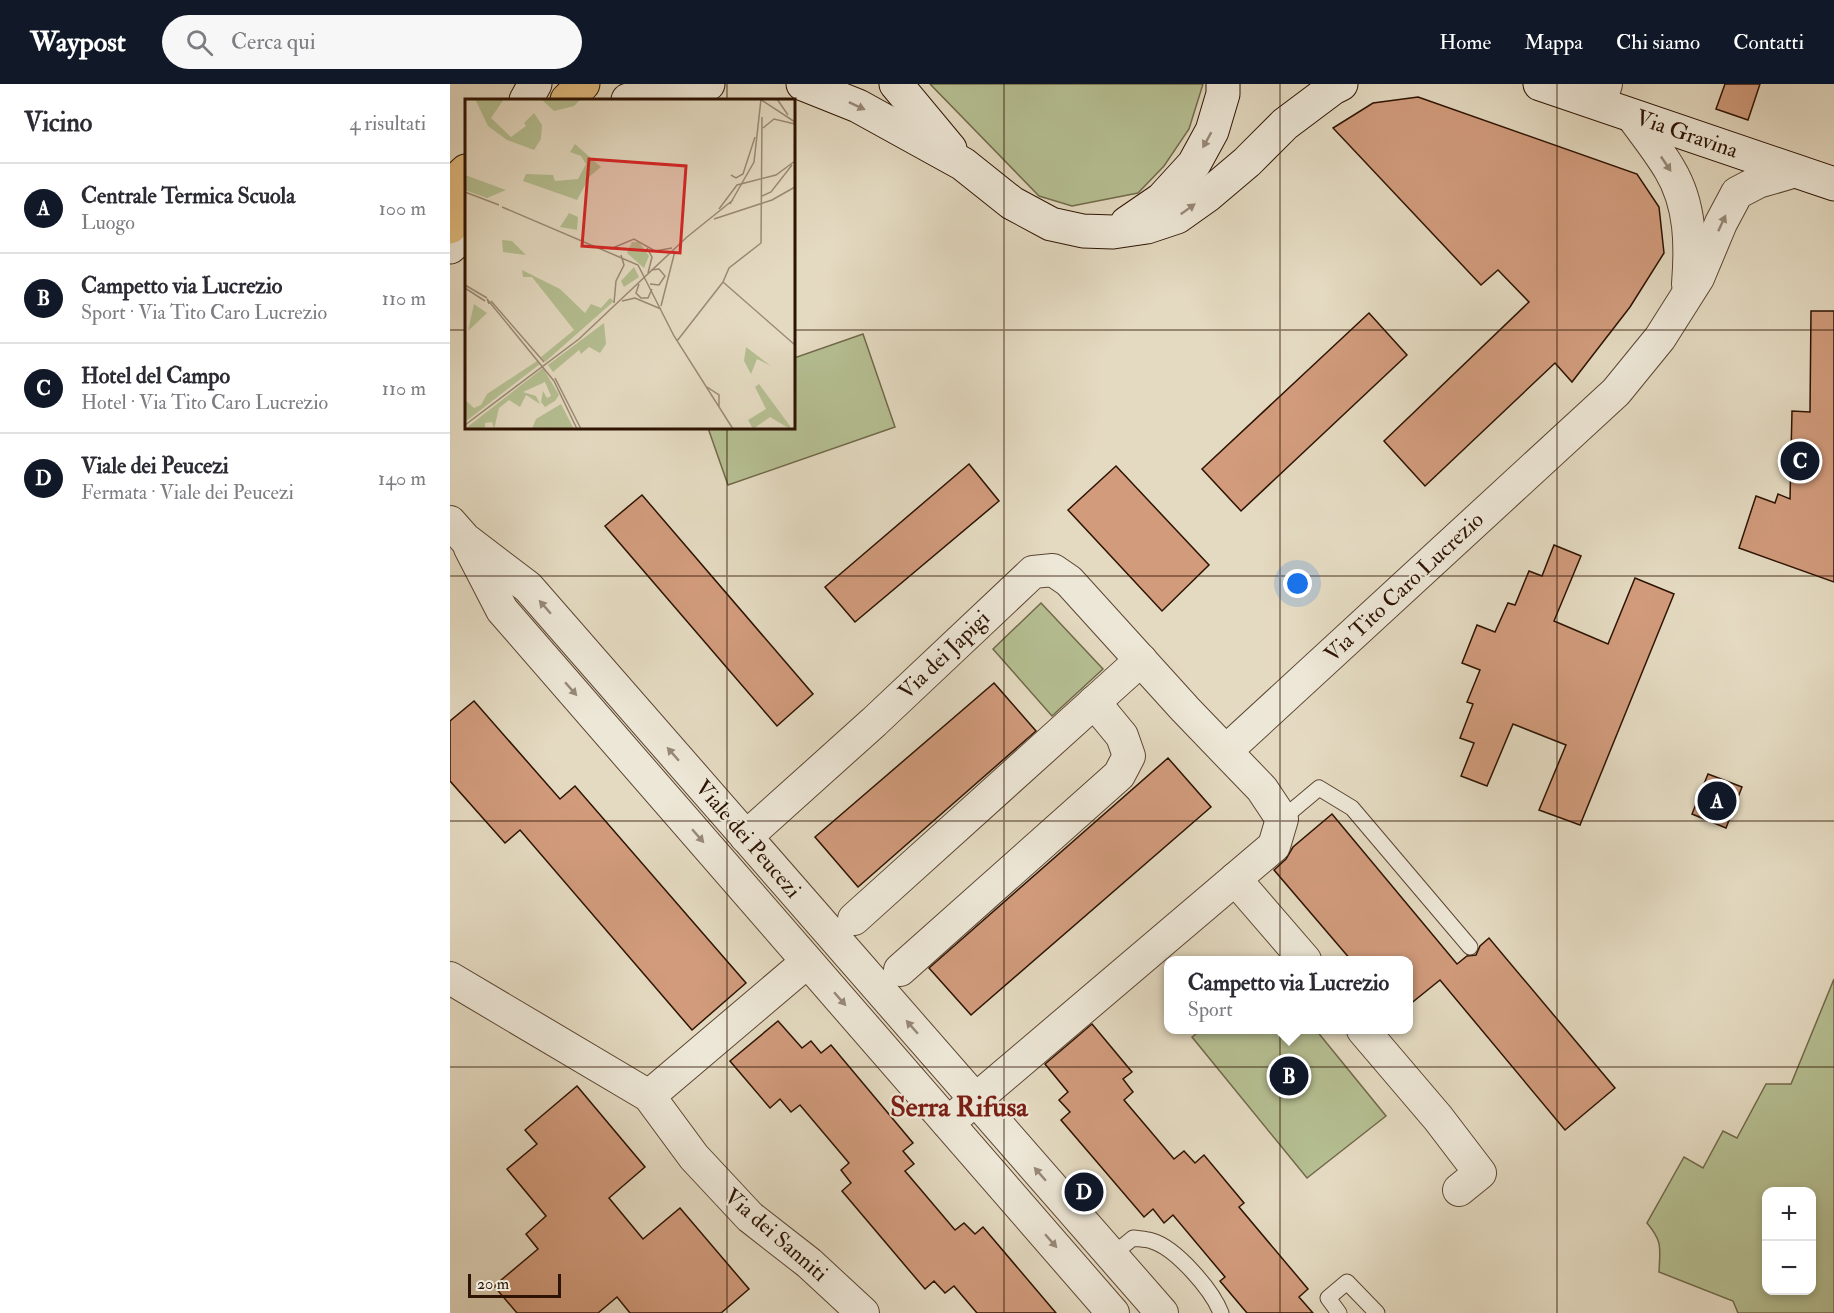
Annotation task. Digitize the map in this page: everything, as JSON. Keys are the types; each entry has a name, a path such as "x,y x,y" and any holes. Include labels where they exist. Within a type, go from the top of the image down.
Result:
{"highway":[{"path":"568,99 583,84"},
{"path":"450,186 465,172"},
{"path":"450,226 465,210"}],"main road":[{"path":"527,99 535,84"},
{"path":"633,99 708,84"},
{"path":"803,84 858,106 963,164 1012,203 1051,224 1083,231 1113,232 1147,227 1177,217 1208,195 1285,124 1341,84"},
{"path":"896,84 963,164"},
{"path":"1113,232 1162,200 1194,164 1212,131 1223,84"},
{"name":"Via Gravina","path":"1540,84 1603,94 1632,116 1834,184"},
{"path":"450,247 465,234"}],"street":[{"path":"1632,116 1671,171 1686,208 1690,252 1687,294"},
{"name":"Via Tito Caro Lucrezio","path":"1226,751 1616,392 1660,338 1698,278 1721,223 1737,193 1758,182 1796,171"},
{"name":"Viale dei Peucezi","path":"458,531 528,587 1162,1313"},
{"name":"Viale dei Peucezi","path":"458,531 502,610 1113,1313"},
{"name":"Via dei Japigi","path":"735,879 754,846 874,722 1033,572 1053,570 1069,581 1226,751"},
{"path":"854,919 1141,660"},
{"path":"900,970 1119,775 1129,756 1122,736 1094,702"},
{"path":"948,1124 1274,846 1282,819 1262,789 1226,751"},
{"path":"1235,879 1302,956"},
{"path":"649,1096 807,962"},
{"name":"Via dei Sanniti","path":"450,978 649,1096 694,1157 750,1217 809,1263 863,1313"},
{"path":"1367,1034 1438,1118 1480,1173 1459,1190"}],"lane":[{"path":"1282,819 1319,788 1352,808 1470,947"},
{"path":"1111,1256 1133,1238 1154,1241 1180,1258 1208,1289 1221,1313"},
{"path":"1339,1313 1328,1298 1347,1282 1377,1313"}],"green space":[{"path":"930,84 1203,84 1189,129 1164,166 1138,193 1072,206 1039,196"},
{"path":"863,334 895,427 728,485 708,429 795,429 795,358"},
{"path":"1041,603 1103,669 1052,716 993,649"},
{"path":"1834,979 1834,1313 1738,1313 1733,1301 1659,1272 1658,1241 1647,1223 1684,1157 1703,1168 1723,1131 1737,1138 1766,1084 1791,1084"},
{"path":"1196,1034 1319,1034 1386,1116 1307,1178 1192,1037"}],"building":[{"path":"1725,84 1760,84 1748,120 1716,109"},
{"path":"1418,97 1637,174 1659,207 1664,253 1630,307 1572,382 1555,363 1425,486 1384,441 1529,302 1498,270 1481,285 1333,128 1373,103"},
{"path":"1811,311 1834,311 1834,582 1739,548 1756,496 1775,503 1778,494 1790,499 1792,411 1810,412"},
{"path":"1369,313 1407,355 1241,511 1202,469"},
{"path":"969,464 999,501 855,622 825,587"},
{"path":"1116,466 1209,565 1162,611 1068,510"},
{"path":"642,495 813,694 777,726 605,526"},
{"path":"1554,545 1581,556 1554,621 1608,644 1635,578 1674,594 1580,825 1539,810 1566,745 1513,724 1487,786 1461,776 1474,743 1460,738 1473,704 1467,702 1480,670 1462,663 1477,625 1495,632 1508,603 1515,605 1529,571 1542,576"},
{"path":"994,683 1036,731 858,887 815,837"},
{"path":"474,701 560,799 575,786 746,983 692,1030 520,830 505,843 450,781 450,721"},
{"path":"1168,758 1211,807 971,1015 929,968"},
{"path":"1708,774 1742,787 1726,828 1692,814"},
{"path":"1332,814 1457,964 1467,956 1476,955 1480,946 1489,938 1615,1088 1565,1130 1440,980 1413,1002 1413,956 1348,956 1274,870 1286,859 1293,847"},
{"path":"778,1021 802,1048 811,1041 821,1053 831,1045 913,1143 903,1151 914,1164 905,1171 955,1230 964,1223 975,1234 983,1227 1056,1313 977,1313 954,1286 945,1293 934,1281 925,1289 842,1191 851,1183 841,1170 849,1163 800,1105 791,1112 780,1099 770,1108 730,1061"},
{"path":"1092,1024 1132,1072 1123,1079 1133,1092 1124,1100 1174,1159 1184,1151 1195,1163 1204,1155 1244,1203 1239,1207 1308,1289 1299,1297 1313,1313 1247,1313 1220,1281 1225,1277 1173,1215 1164,1223 1153,1209 1144,1217 1061,1120 1070,1112 1059,1100 1068,1092 1045,1064"},
{"path":"577,1086 645,1167 609,1198 643,1239 680,1208 749,1289 721,1313 630,1313 617,1297 598,1313 517,1313 494,1286 538,1249 526,1234 546,1216 507,1169 537,1144 525,1130"}],"place":[{"name":"Hotel del Campo","path":"1800,461"},
{"name":"Centrale Termica Scuola","path":"1717,801"},
{"name":"Campetto via Lucrezio","path":"1289,1076"},
{"name":"Viale dei Peucezi","path":"1084,1192"}],"district":[{"name":"Serra Rifusa","path":"959,1107"}]}
